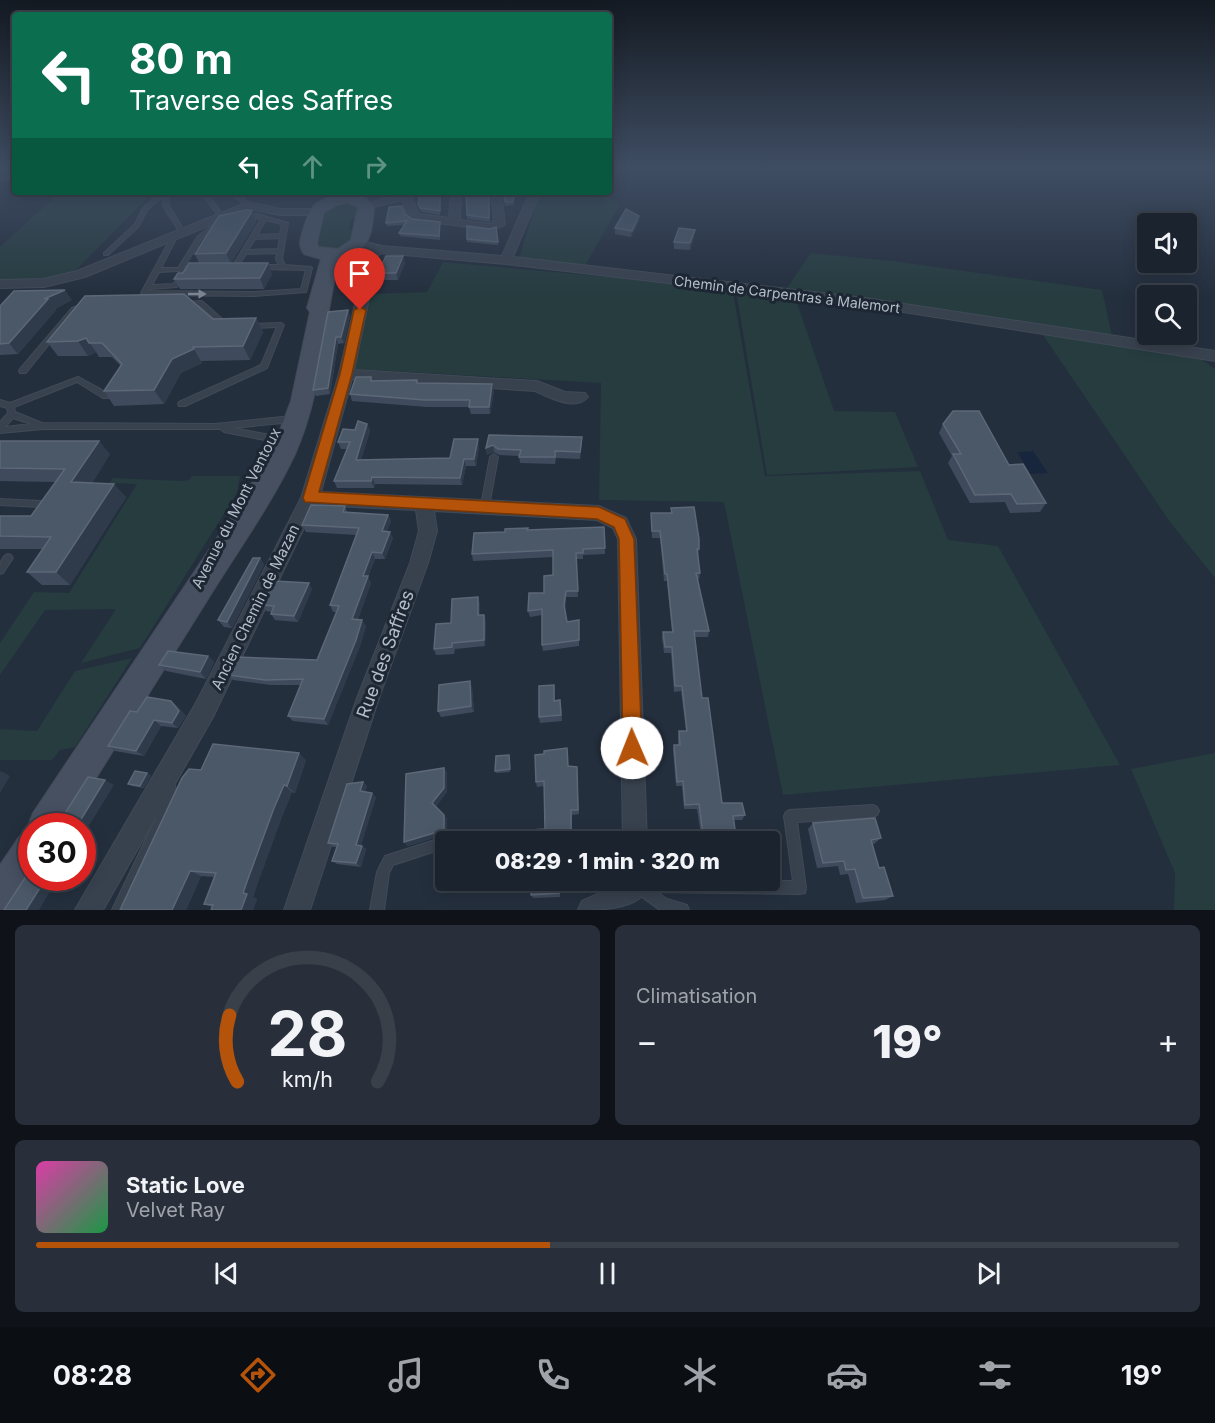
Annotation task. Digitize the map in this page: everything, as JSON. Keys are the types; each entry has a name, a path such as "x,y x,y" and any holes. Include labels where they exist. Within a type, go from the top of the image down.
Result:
{"main road":[{"path":"320,209 317,212 308,248 317,254 331,255 350,250 358,244 365,209"},
{"name":"Avenue du Mont Ventoux","path":"54,813 274,469 331,255"},
{"name":"Avenue du Mont Ventoux","path":"179,616 285,426"},
{"path":"0,899 18,871"}],"street":[{"path":"0,284 61,280 81,274 178,233 220,220 240,209"},
{"path":"268,209 280,212 317,212"},
{"path":"412,209 414,217 491,227 499,225 498,209"},
{"path":"454,223 455,209"},
{"path":"506,260 528,209"},
{"name":"Chemin de Carpentras à Malemort","path":"358,244 865,302 1215,356"},
{"name":"Ancien Chemin de Mazan","path":"88,910 205,709 310,498 346,374 372,256 378,248"},
{"path":"346,374 537,386 563,397 580,397"},
{"path":"310,498 599,513 620,523 627,539 635,831"},
{"name":"Rue des Saffres","path":"297,910 368,698 419,563 428,531 426,513 422,503"},
{"path":"591,910 629,891"}],"lane":[{"path":"106,255 137,225 145,209"},
{"path":"168,209 178,233 144,293 254,294 304,291 309,268 254,267"},
{"path":"147,287 175,286 200,237 220,220 214,209"},
{"path":"240,219 250,216 285,223 279,259 283,267"},
{"path":"235,267 263,220"},
{"path":"253,237 283,236"},
{"path":"244,252 280,251"},
{"path":"223,268 244,267"},
{"path":"157,270 199,268"},
{"path":"177,304 201,303 228,327 281,325 264,366 182,404"},
{"path":"23,371 74,309 94,306"},
{"path":"0,429 11,410 78,379 106,396"},
{"path":"0,404 43,426"},
{"path":"0,429 43,426 214,428 285,426"},
{"path":"214,428 285,426"},
{"path":"485,506 494,457"},
{"path":"0,502 41,504"},
{"path":"0,570 8,558"},
{"path":"119,910 172,797 165,777"},
{"path":"780,887 800,888 790,816 873,811"},
{"path":"377,910 383,872 389,860 435,846"},
{"path":"646,891 664,905 682,910"}],"green space":[{"path":"41,209 136,209 73,273 40,280 0,281 0,247"},
{"path":"357,209 349,229 354,231 351,243 337,250 319,247 317,244 325,211"},
{"path":"534,209 617,209 585,266 519,258"},
{"path":"811,253 892,261 1102,290 1112,336 787,288"},
{"path":"443,262 620,278 733,292 765,476 920,471 948,540 998,546 1120,765 783,795 724,502 599,500 601,383 353,369 368,294 427,292"},
{"path":"736,291 795,297 834,411 895,412 918,467 767,475"},
{"path":"1041,332 1202,360 1215,369 1215,578 1170,522"},
{"path":"192,476 240,476 237,493 140,648 81,663 116,609 45,610 0,675 0,643 34,592 69,593 137,484 109,483 113,478 181,481 189,480"},
{"path":"132,658 75,747 60,750 52,760 0,760 0,729 37,731 75,671"},
{"path":"1215,753 1215,910 1174,910 1175,873 1131,769"}],"water":[{"path":"1033,451 1048,473 1031,474 1017,452"}],"building":[{"path":"389,209 403,209 405,214 412,219 440,222 439,236 399,233 407,221 386,223"},
{"path":"467,209 489,209 489,218 467,215"},
{"path":"626,209 639,216 632,231 615,228"},
{"path":"246,210 252,211 226,253 195,254 219,216"},
{"path":"467,226 490,229 496,227 498,242 467,239"},
{"path":"679,228 695,230 690,243 674,242"},
{"path":"386,256 403,256 396,273 378,273"},
{"path":"189,263 268,263 260,278 174,279 178,273 183,273"},
{"path":"65,290 44,299 48,299 9,343 0,344 0,306 14,291"},
{"path":"184,294 213,319 256,318 243,346 193,347 194,349 172,359 154,390 104,391 122,364 102,343 89,343 86,338 78,341 47,342 85,296"},
{"path":"348,310 341,337 336,337 328,388 313,390 328,312"},
{"path":"356,377 371,377 371,381 417,380 417,383 492,384 489,407 469,407 470,400 425,400 350,394"},
{"path":"953,411 979,411 1009,465 1023,464 1046,503 1017,504 1011,494 975,495 953,454 961,454 943,424"},
{"path":"358,421 367,424 356,460 450,458 454,439 478,439 474,459 464,459 460,478 372,477 371,481 334,481 350,442 338,442 343,429 355,430"},
{"path":"489,435 582,437 580,452 555,451 555,457 519,457 521,450 498,449 493,445 486,448"},
{"path":"0,441 99,441 71,482 114,484 56,572 27,572 51,537 0,536 0,516 31,516 65,469 0,468"},
{"path":"311,505 345,506 343,512 388,515 382,531 390,532 382,553 372,552 363,576 368,576 352,619 362,620 324,719 288,716 303,679 265,680 228,675 236,657 317,660 339,606 330,605 359,528 302,525"},
{"path":"694,507 699,539 699,549 697,549 700,573 696,573 709,631 694,631 702,698 708,698 722,803 742,803 745,815 733,816 735,831 703,831 699,804 685,805 683,781 677,782 674,745 680,745 679,731 687,731 682,686 675,686 672,647 665,647 663,632 673,632 667,574 665,574 660,531 652,531 651,513 672,513 671,508"},
{"path":"604,527 605,548 583,549 583,553 576,553 578,591 566,591 564,605 567,622 579,620 579,640 542,645 542,609 528,611 529,593 544,593 544,576 553,575 553,550 472,554 474,533 505,532 505,529"},
{"path":"253,558 260,558 227,622 218,620"},
{"path":"274,581 309,583 294,616 271,614 274,606 262,605"},
{"path":"478,597 478,615 484,615 484,640 452,643 452,647 434,649 436,624 451,623 452,599"},
{"path":"168,651 208,656 200,672 159,665"},
{"path":"470,681 471,706 438,711 439,685"},
{"path":"554,685 554,701 560,700 561,715 539,717 539,686"},
{"path":"147,697 171,701 179,711 172,723 154,720 136,751 108,746 130,711 137,712"},
{"path":"213,744 299,753 287,786 284,785 274,808 243,893 247,894 241,910 211,910 213,905 204,904 216,873 190,871 172,910 120,910 182,778 189,769 201,770"},
{"path":"567,748 568,766 577,767 578,810 571,810 571,831 531,831 545,829 544,781 536,782 535,755 544,754 544,751"},
{"path":"509,755 510,769 495,771 496,756"},
{"path":"444,768 444,788 432,803 444,815 444,831 435,831 435,833 404,842 406,774"},
{"path":"135,771 147,773 140,786 128,784"},
{"path":"88,777 105,780 85,813 65,813"},
{"path":"363,782 360,791 372,793 356,845 362,846 356,863 332,861 338,844 328,843 347,784"},
{"path":"875,818 881,838 871,840 879,868 884,867 893,896 863,898 855,869 846,870 844,861 823,863 813,823"},
{"path":"18,888 18,891 38,891 26,910 4,910"},
{"path":"531,891 559,891 559,893 531,895"}],"route":[{"path":"360,310 346,374 310,498 599,513 620,523 627,539 632,748"}]}
